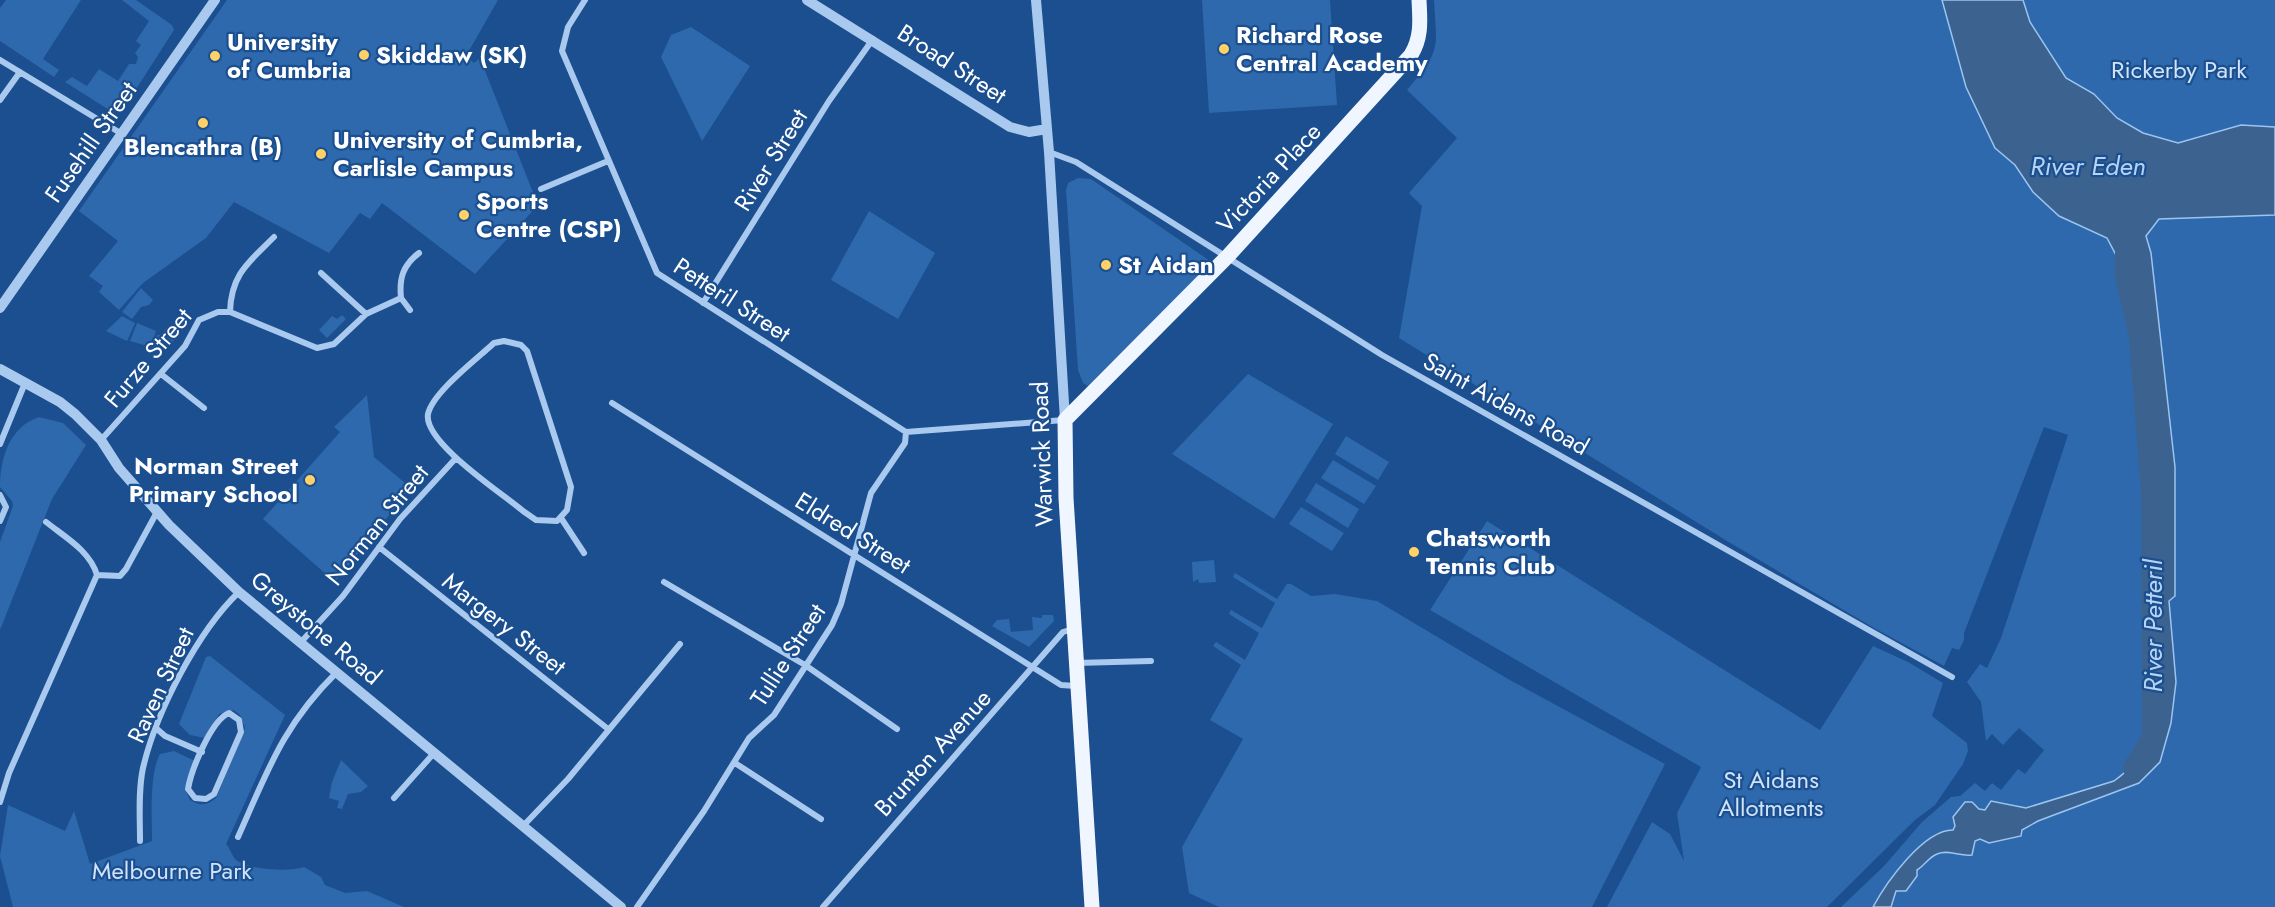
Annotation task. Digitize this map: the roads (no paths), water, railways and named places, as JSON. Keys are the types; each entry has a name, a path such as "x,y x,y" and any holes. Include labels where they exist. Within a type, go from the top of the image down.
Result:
{"main road":[{"name":"Victoria Place","path":"1065,420 1228,256 1411,55 1418,43 1419,0"},
{"name":"Warwick Road","path":"1065,420 1066,498 1073,629 1092,907"}],"street":[{"name":"Fusehill Street","path":"0,308 123,135 214,0"},
{"name":"Petteril Street","path":"585,0 568,27 562,51 657,273 906,432"},
{"name":"Broad Street","path":"807,0 873,39 1010,127 1029,132 1047,129"},
{"name":"Warwick Road","path":"1036,0 1049,152 1065,420"},
{"name":"River Street","path":"703,303 829,101 873,39"},
{"path":"0,60 123,135"},
{"path":"0,100 20,72"},
{"name":"Saint Aidans Road","path":"1049,152 1076,162 1382,355 1952,677"},
{"path":"541,189 608,161"},
{"name":"Furze Street","path":"230,312 231,295 238,275 274,237"},
{"path":"410,310 402,298 402,273 406,265 419,253"},
{"path":"321,273 366,314"},
{"name":"Furze Street","path":"101,441 185,346 199,320 218,312 230,312 317,348 334,344 366,314 402,298"},
{"path":"504,341 520,345 527,351 538,381 571,487 567,510 561,518 551,522 536,520 456,458 441,445 430,427 428,414 436,399 494,343 504,341"},
{"name":"Greystone Road","path":"0,369 60,402 101,441 119,468 157,512 239,592 302,640 337,672 621,907"},
{"path":"161,374 204,408"},
{"path":"0,444 25,383"},
{"name":"Eldred Street","path":"612,403 1061,685 1077,686"},
{"path":"906,432 1065,420"},
{"name":"Tullie Street","path":"637,907 735,763 749,738 774,715 836,615 871,493 905,443 906,432"},
{"name":"Norman Street","path":"302,640 343,596 400,519 456,458"},
{"path":"0,495 6,507 0,521"},
{"path":"97,575 120,576 157,512"},
{"path":"561,518 584,553"},
{"path":"0,802 9,773 97,575 94,564 81,550 46,522"},
{"name":"Margery Street","path":"379,547 608,729"},
{"path":"663,582 806,665 897,729"},
{"name":"Raven Street","path":"140,841 143,770 157,729 172,693 211,621 239,592"},
{"name":"Brunton Avenue","path":"827,905 1063,632 1073,629"},
{"path":"523,826 567,779 680,644"},
{"path":"1076,663 1151,661"},
{"path":"238,837 280,742 313,696 337,672"},
{"path":"229,713 235,715 241,724 241,732 214,794 206,799 195,798 188,789 202,752 219,719 229,713"},
{"path":"157,729 165,736 202,752"},
{"path":"394,798 435,752"},
{"path":"735,763 821,819"}],"water":[{"name":"River Eden","path":"1942,0 2023,0 2030,22 2066,78 2094,94 2117,118 2143,133 2178,143 2241,125 2275,127 2275,215 2159,219 2146,236 2151,253 2175,467 2175,596 2169,601 2176,682 2171,723 2160,762 2139,783 2038,821 2022,830 2021,836 1989,843 1980,839 1975,841 1972,855 1946,852 1934,855 1917,870 1917,876 1906,891 1896,891 1891,907 1873,907 1896,872 1918,848 1941,832 1953,830 1955,826 1953,817 1965,802 1972,802 1979,809 1985,810 1991,801 2026,808 2114,781 2138,759 2154,731 2153,492 2141,337 2127,276 2107,238 2059,216 2033,192 2015,165 1995,148 1966,87"}],"waterway":[{"name":"River Petteril","path":"2127,247 2127,276 2141,337 2153,492 2154,732 2149,747 2135,768"}],"place":[{"name":"Richard Rose Central Academy","path":"1224,49"},
{"name":"Skiddaw (SK)","path":"364,55"},
{"name":"University of Cumbria","path":"215,56"},
{"name":"Blencathra (B)","path":"203,123"},
{"name":"University of Cumbria, Carlisle Campus","path":"321,154"},
{"name":"Sports Centre (CSP)","path":"464,215"},
{"name":"St Aidan","path":"1106,265"},
{"name":"Norman Street Primary School","path":"310,480"},
{"name":"Chatsworth Tennis Club","path":"1414,552"}],"park label":[{"name":"Rickerby Park","path":"2179,70"},
{"name":"St Aidans Allotments","path":"1771,794"},
{"name":"Melbourne Park","path":"172,871"}]}
